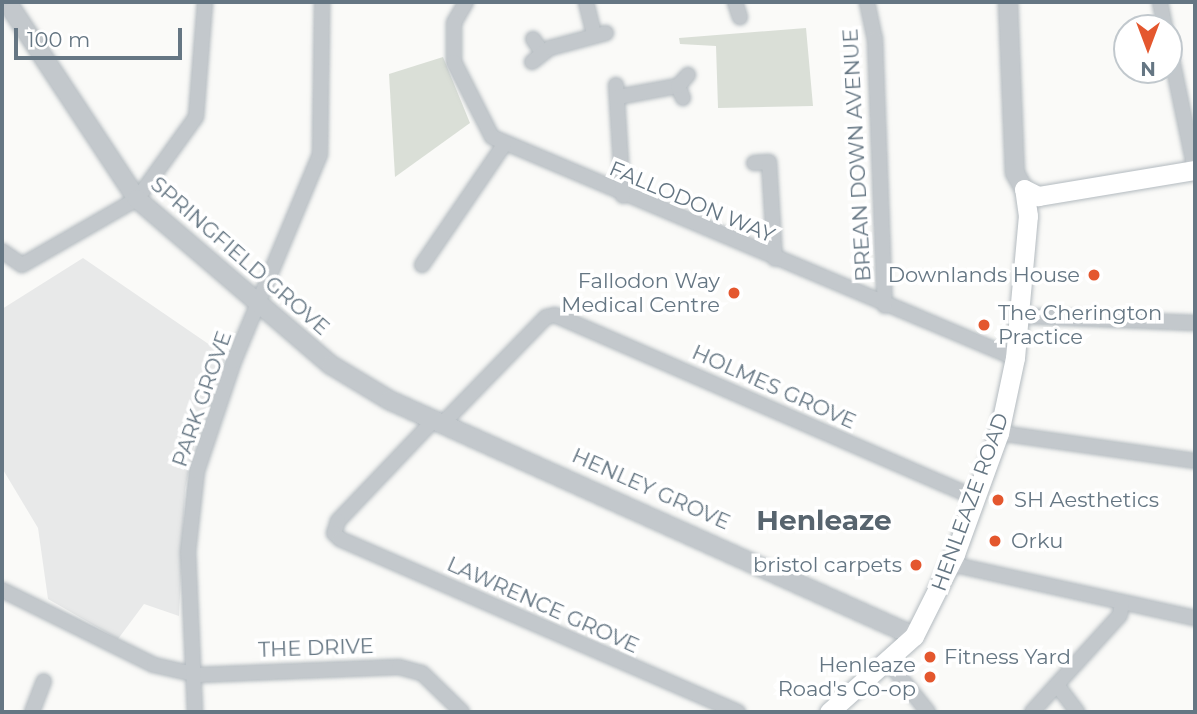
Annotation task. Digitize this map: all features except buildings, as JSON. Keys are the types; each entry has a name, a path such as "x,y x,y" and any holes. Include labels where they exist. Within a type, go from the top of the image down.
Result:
{"main road":[{"path":"1024,189 1038,183 1075,187 1195,169"},
{"name":"HENLEAZE ROAD","path":"829,712 889,663 914,636 951,565 976,498 999,433 1015,358 1021,316 1023,250 1017,204 1024,189"}],"street":[{"name":"SPRINGFIELD GROVE","path":"7,2 137,199 341,371 439,421"},
{"path":"2,251 22,265 137,199 196,117 205,2"},
{"name":"PARK GROVE","path":"195,712 198,675 188,552 197,471 258,302 320,154 322,2"},
{"name":"FALLODON WAY","path":"466,2 454,23 454,62 479,120 504,145 1015,358"},
{"path":"534,39 537,57 600,34 586,2"},
{"path":"735,2 740,17"},
{"name":"BREAN DOWN AVENUE","path":"867,2 875,39 885,306"},
{"path":"1008,2 1017,142 1015,173 1024,189"},
{"path":"1177,84 1195,169"},
{"path":"623,196 617,91 683,87"},
{"path":"422,265 504,145"},
{"path":"754,163 769,162 775,259"},
{"name":"HOLMES GROVE","path":"439,421 546,317 555,315 976,498"},
{"path":"1021,316 1195,323"},
{"name":"LAWRENCE GROVE","path":"439,421 338,521 334,533 738,712"},
{"name":"HENLEY GROVE","path":"439,421 914,636"},
{"path":"999,433 1195,461"},
{"path":"951,565 1195,618"},
{"path":"2,590 120,650 198,675"},
{"path":"1032,712 1120,615 1122,603"},
{"path":"889,663 928,712"},
{"name":"THE DRIVE","path":"198,675 399,667 422,673 462,712"},
{"path":"32,712 44,681"},
{"path":"1057,685 1077,712"}],"shaded area":[{"path":"806,28 813,106 718,108 716,46 680,44 679,38"},
{"path":"443,57 470,123 395,177 389,74"},
{"path":"83,258 226,356 197,432 185,489 179,616 144,604 118,639 48,599 38,528 2,468 2,309"}],"place":[{"name":"Downlands House","path":"1094,275"},
{"name":"Fallodon Way Medical Centre","path":"734,293"},
{"name":"The Cherington Practice","path":"984,325"},
{"name":"SH Aesthetics","path":"998,500"},
{"name":"Orku","path":"995,541"},
{"name":"bristol carpets","path":"916,565"},
{"name":"Fitness Yard","path":"930,657"},
{"name":"Henleaze Road's Co-op","path":"930,677"}],"district":[{"name":"Henleaze","path":"824,520"}]}
